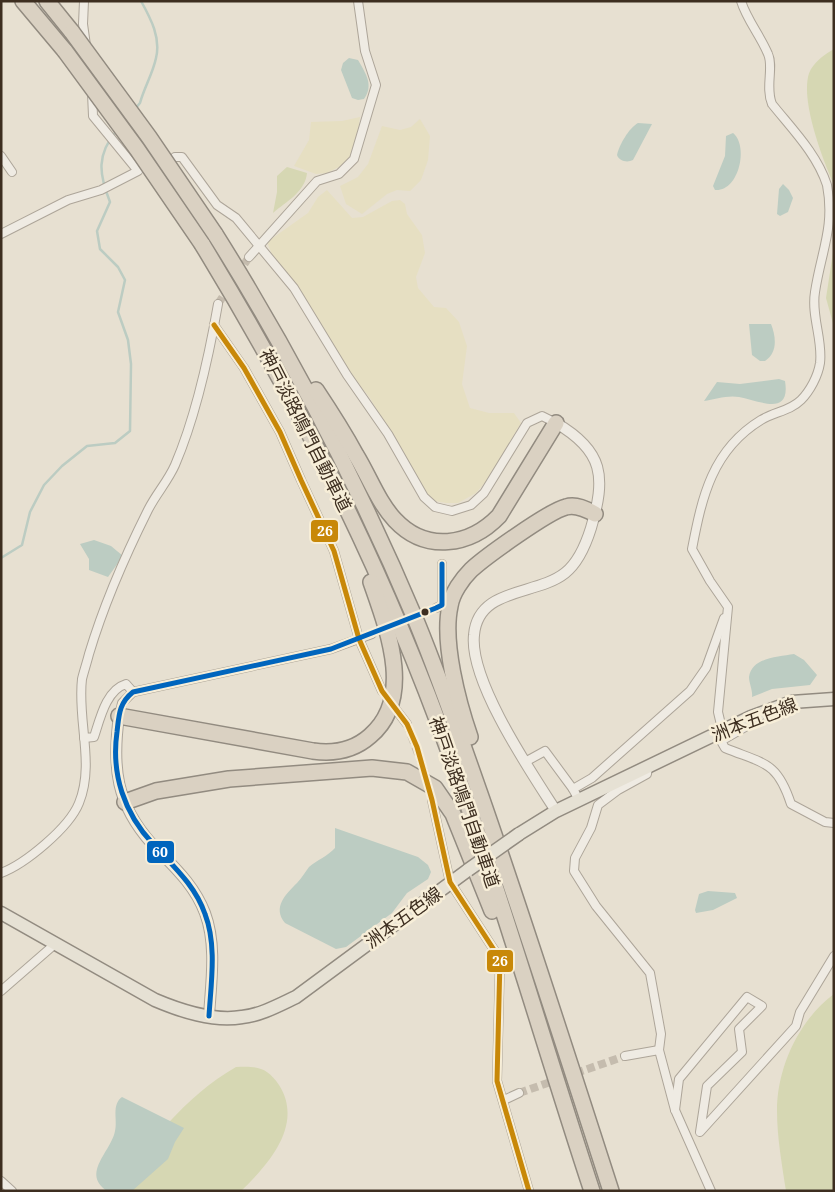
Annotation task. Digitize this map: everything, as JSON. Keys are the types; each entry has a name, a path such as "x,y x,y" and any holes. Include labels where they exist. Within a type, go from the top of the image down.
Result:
{"highway":[{"name":"神戸淡路鳴門自動車道","path":"23,1 65,51 137,149 202,244 284,384 362,542 426,692 461,788 592,1191"},
{"name":"神戸淡路鳴門自動車道","path":"47,1 149,137 215,234 256,299 343,461 417,624 446,699 547,988 611,1191"},
{"path":"256,299 322,399 389,512 404,528 425,540 458,542 481,532 490,525 499,516 556,423"},
{"path":"119,716 313,751 334,752 355,747 365,741 379,727 388,712 393,697 393,669 380,608 354,537 284,384"},
{"path":"547,988 530,914 468,732 457,690 448,622 454,594 470,571 484,560 560,508 577,506 595,514"},
{"path":"125,802 172,787 304,772 385,768 417,776 435,788 454,814 549,1057"}],"main road":[{"name":"洲本五色線","path":"1,913 155,1000 181,1011 209,1016 241,1018 267,1011 296,997 450,882 556,811 576,794 649,765 751,717 792,702 834,699"}],"street":[{"path":"1,234 68,200 101,190 138,171 93,116 83,24 84,1"},
{"path":"249,257 317,181 344,171 354,159 376,84 366,50 358,1"},
{"path":"722,729 718,712 728,606 710,581 692,549 702,497 712,474 728,449 744,432 762,419 788,409 802,400 817,377 820,362 814,310 815,291 830,238 832,222 832,204 826,183 814,156 772,104 768,94 769,55 752,28 741,1"},
{"path":"1,156 12,172"},
{"path":"174,157 182,157 216,205 236,218 294,288 347,375 388,434 415,485 435,508 452,511 464,509 476,502 484,493 527,423 542,416 581,440 595,461 601,486 595,514 581,553 566,573 544,584 495,601 482,613 476,623 474,647 482,676 500,717 525,762 556,811"},
{"path":"1,873 15,868 66,824 78,805 84,787 82,680 90,652 122,565 149,508 174,467 183,446 218,304"},
{"path":"214,325 244,368 283,440 334,551 358,639 382,692"},
{"path":"436,608 442,605 443,598 442,564"},
{"path":"525,762 545,751 576,794 690,691 706,668 728,606"},
{"path":"209,1016 212,949 206,915 194,890 142,832 125,802 118,780 115,759 122,703 133,692 331,649 372,634"},
{"path":"84,738 94,737 105,705 113,692 126,684 133,692"},
{"path":"397,711 407,724"},
{"path":"751,717 746,726 721,741 725,748 773,767 785,783 792,804 825,822 834,823"},
{"path":"649,765 647,774 618,790 598,805 590,828 575,858 574,871 596,906 650,973 661,1034 659,1050 675,1110 711,1191"},
{"path":"432,800 450,882 500,959 497,1081 529,1191"},
{"path":"1,991 55,944"},
{"path":"675,1110 679,1079 747,997 762,1006 739,1029 742,1052 707,1086 700,1132 796,1026 800,1012 834,956"},
{"path":"625,1056 659,1050"},
{"path":"504,1100 519,1093"},
{"path":"1,1181 12,1191"}],"shaded area":[{"path":"349,58 358,60 368,80 367,94 364,99 352,98 341,70 343,63"},
{"path":"360,117 357,139 351,155 345,164 327,173 316,174 294,166 309,140 311,122 342,121"},
{"path":"420,119 430,136 428,160 421,180 410,191 397,190 387,194 362,214 346,204 340,186 358,177 368,164 382,126 400,130 411,127"},
{"path":"638,123 652,124 633,160 621,160 617,155 620,146 628,133"},
{"path":"733,133 738,139 740,148 739,167 730,184 723,189 715,190 713,186 725,156 726,136"},
{"path":"783,184 793,198 788,212 780,216 777,214 779,189"},
{"path":"327,190 352,218 363,217 392,201 400,200 405,204 407,214 422,235 425,253 416,277 418,288 434,307 446,308 459,322 467,346 462,384 470,408 489,413 514,413 521,423 488,479 476,493 458,503 435,501 423,491 370,398 346,368 273,257 267,242 308,213 318,197"},
{"path":"749,324 771,324 775,344 772,353 765,361 760,361 752,355"},
{"path":"779,379 785,381 786,392 783,400 778,403 763,403 735,397 704,401 717,382 740,384"},
{"path":"94,540 111,546 123,556 108,577 89,570 89,559 80,544"},
{"path":"794,654 804,660 817,675 810,685 772,689 752,697 749,677 755,665 774,657"},
{"path":"335,828 418,857 428,865 431,872 428,879 407,893 392,913 346,947 336,949 285,923 280,912 280,906 285,896 309,867 335,848"},
{"path":"708,891 735,893 737,898 713,910 696,913 699,894"},
{"path":"122,1097 184,1128 175,1142 168,1159 132,1191 107,1191 100,1184 97,1170 115,1131 117,1104"}],"green space":[{"path":"834,49 834,185 818,144 807,94 811,69 821,58"},
{"path":"287,167 307,173 306,180 294,196 273,213 277,192 277,176"},
{"path":"834,246 834,327 826,298"},
{"path":"834,994 834,1191 786,1191 777,1121 778,1094 781,1078 792,1046 801,1031 810,1017"},
{"path":"236,1067 261,1069 270,1074 279,1085 286,1100 288,1114 280,1143 262,1169 241,1191 111,1191 153,1140 184,1107 200,1092"}],"waterway":[{"path":"135,109 140,103 153,69 157,51 154,29 141,1"},
{"path":"1,558 22,545 30,512 44,485 62,466 87,446 115,443 130,431 131,364 128,340 118,312 125,280 118,267 100,249 97,231 110,202 102,174 103,156 110,139 117,130"}],"tunnel":[{"path":"218,304 249,257"},
{"path":"397,624 436,608"},
{"path":"407,724 424,770 432,800"},
{"path":"519,1093 625,1056"}],"transit line":[{"name":"26","path":"214,325 244,368 280,432 334,551 359,639 382,691 407,724 417,747 432,800 450,882 500,959 497,1081 529,1191"},
{"name":"60","path":"209,1016 212,964 209,926 201,904 189,885 143,832 127,806 118,778 116,763 117,732 122,705 133,692 331,649 436,608 442,605 442,564"}]}
